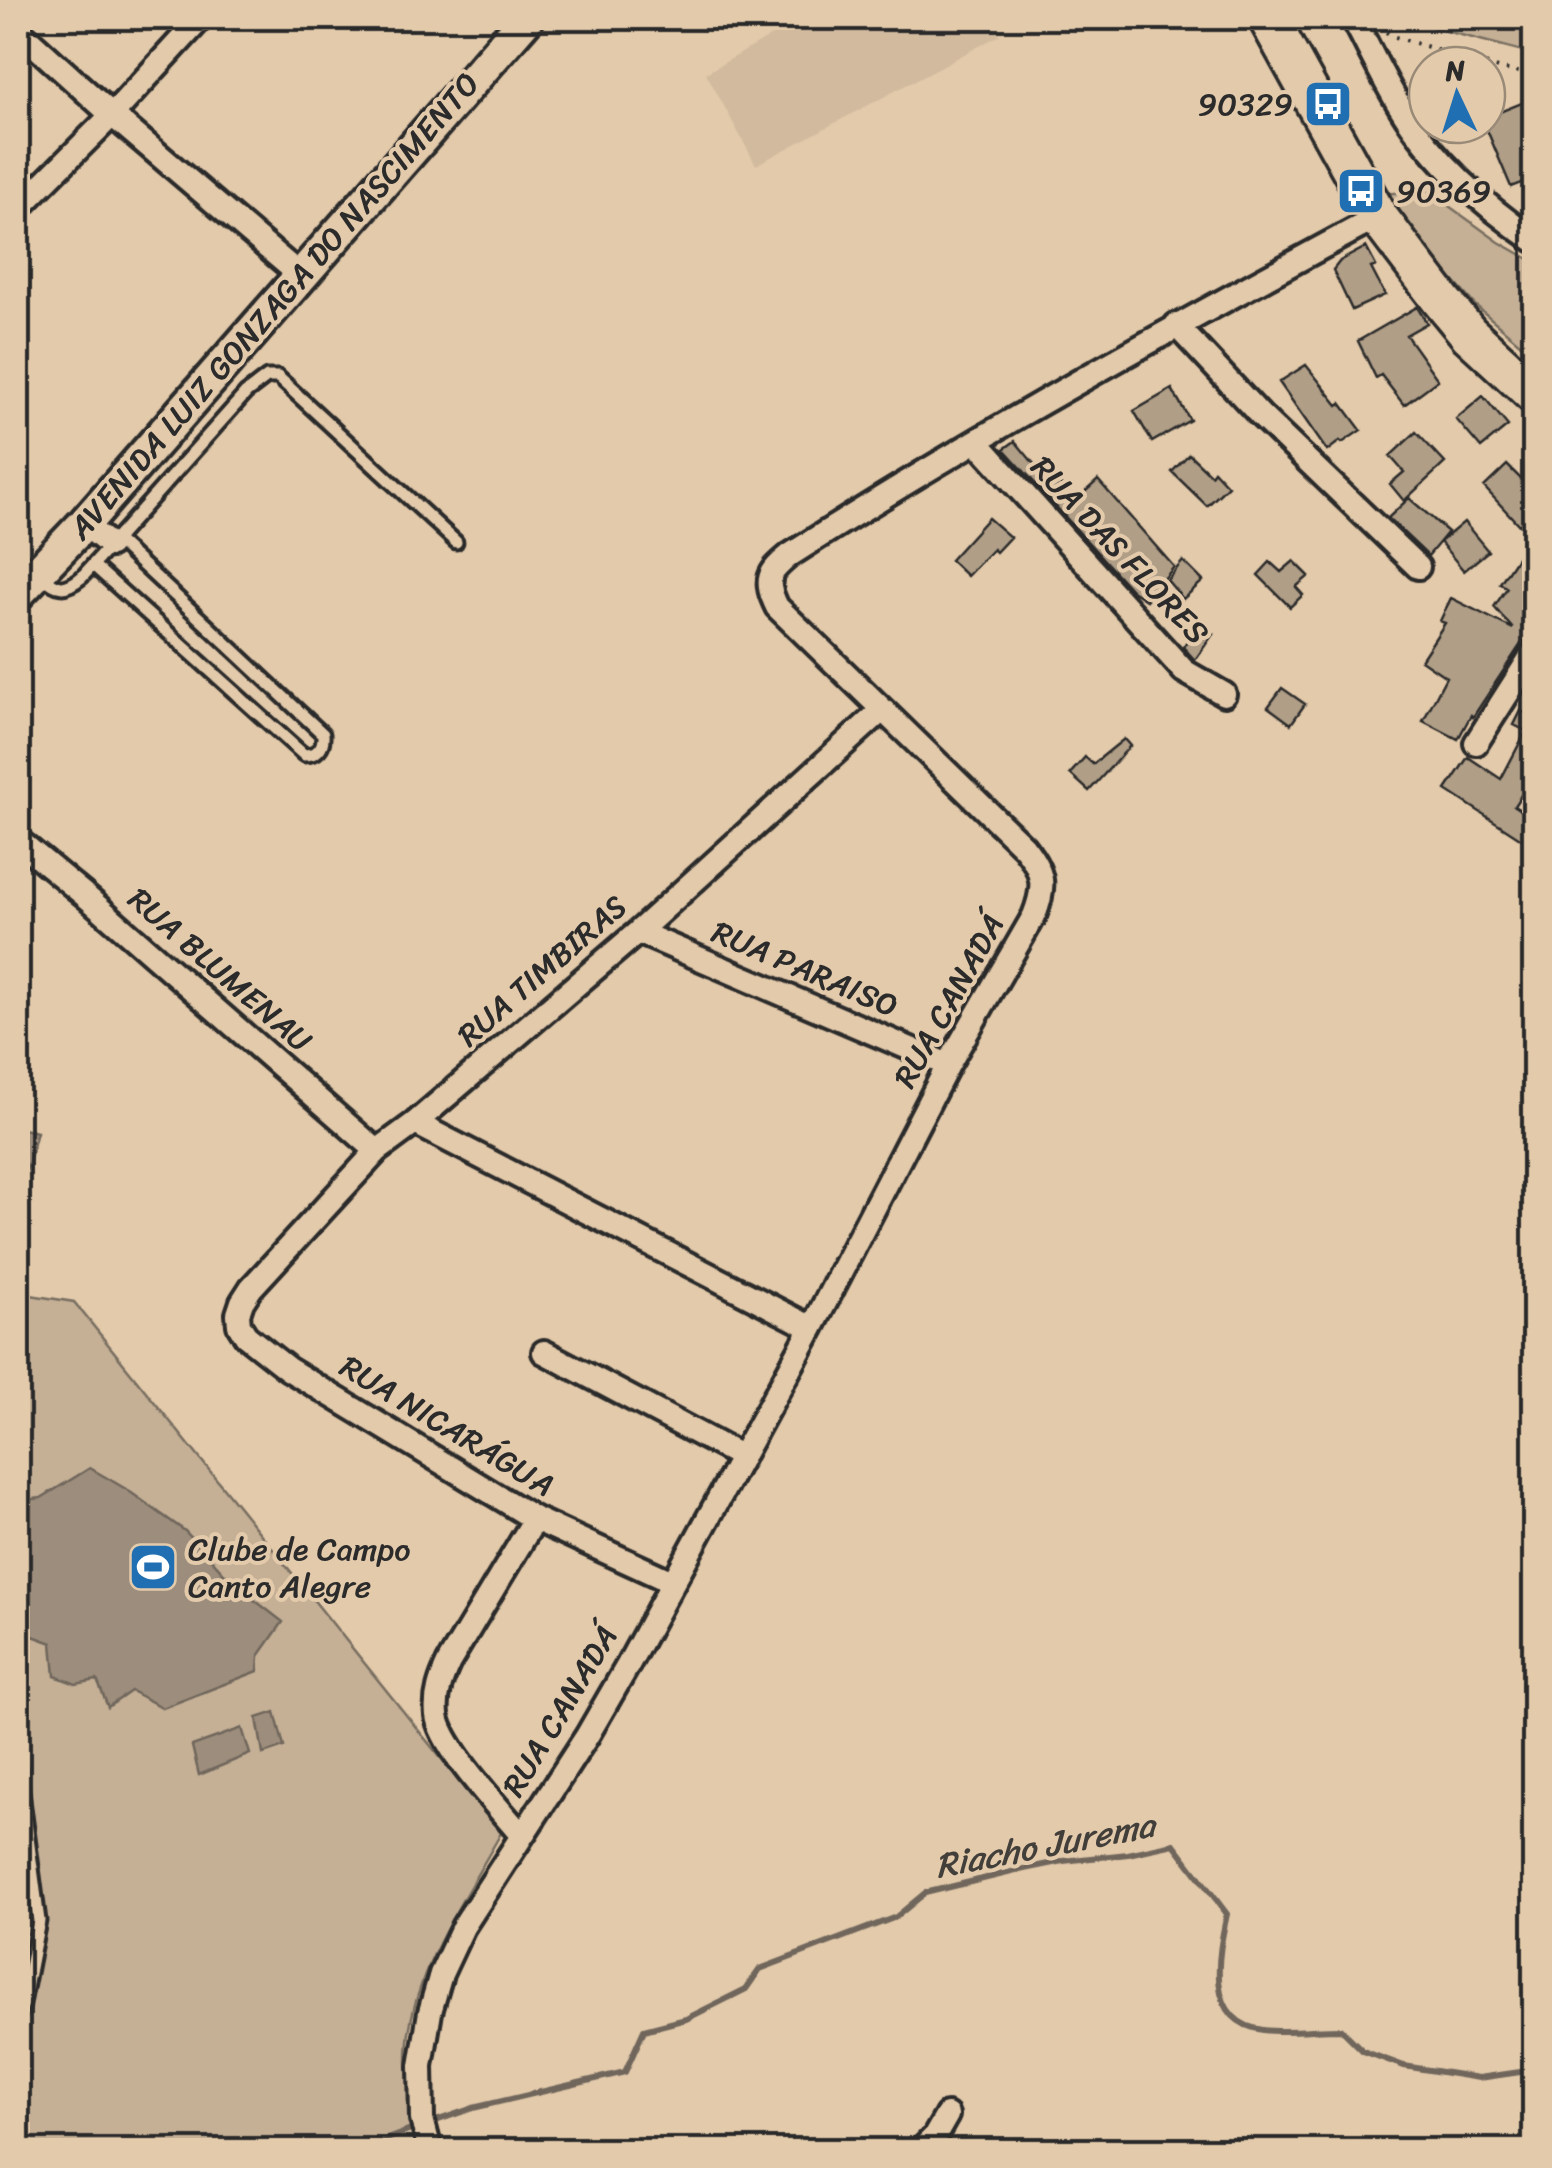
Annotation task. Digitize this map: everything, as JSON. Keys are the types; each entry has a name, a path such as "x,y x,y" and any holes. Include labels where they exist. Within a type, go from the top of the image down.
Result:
{"main road":[{"name":"AVENIDA LUIZ GONZAGA DO NASCIMENTO","path":"28,582 84,524 528,18"},
{"path":"1268,18 1378,216 1469,334 1534,394"}],"street":[{"path":"18,209 201,18"},
{"path":"1353,18 1402,111 1444,164 1534,240"},
{"path":"18,30 302,277"},
{"name":"RUA CANADÁ","path":"426,2136 421,2066 430,2012 440,1974 463,1927 595,1722 812,1328 948,1065 1034,916 1043,886 1037,863 1024,848 777,607 770,594 771,574 790,555 976,441 1176,325 1378,216"},
{"path":"1176,325 1262,416 1418,567"},
{"name":"RUA DAS FLORES","path":"976,441 1184,671 1224,694"},
{"path":"84,524 112,542"},
{"path":"1476,742 1534,652"},
{"name":"RUA TIMBIRAS","path":"251,1288 377,1151 638,932 882,710"},
{"name":"RUA BLUMENAU","path":"18,840 377,1151"},
{"name":"RUA PARAISO","path":"638,932 948,1065"},
{"path":"415,1123 812,1328"},
{"name":"RUA NICARÁGUA","path":"251,1288 242,1302 238,1325 265,1352 536,1519 672,1582"},
{"path":"544,1352 742,1458"},
{"path":"522,1836 447,1744 437,1719 436,1702 449,1662 536,1519"},
{"path":"921,2150 947,2116"}],"lane":[{"name":"AVENIDA LUIZ GONZAGA DO NASCIMENTO","path":"112,542 246,393 266,376 278,377 456,542"},
{"path":"28,582 62,588 72,585 112,542 323,734 320,750 304,755 94,565"},
{"path":"18,1762 39,1921 24,2004 18,2017"}],"path":[{"path":"1380,27 1392,36 1534,75"}],"shaded area":[{"path":"803,18 989,18 1000,35 756,165 706,73"},
{"path":"1415,18 1534,18 1534,54 1507,45 1434,28"},
{"path":"1428,191 1534,262 1534,355 1475,305 1376,194"},
{"path":"18,1128 37,1132 22,1188 18,1187"},
{"name":"Clube de Campo Canto Alegre","path":"18,1293 74,1302 501,1833 440,1941 416,1999 407,2059 414,2129 372,2150 18,2150"},
{"path":"90,1468 185,1531 235,1585 283,1622 259,1656 258,1671 163,1708 131,1691 108,1707 97,1680 76,1684 55,1676 52,1643 22,1632 18,1501 41,1498"},
{"path":"275,1712 284,1747 263,1754 257,1718"},
{"path":"242,1728 250,1754 199,1775 192,1746"}],"building":[{"path":"1534,98 1534,178 1511,187 1493,145 1507,145 1507,109"},
{"path":"1366,247 1376,266 1371,268 1385,295 1352,310 1333,270 1340,261"},
{"path":"1417,307 1427,323 1406,335 1438,380 1404,405 1381,375 1376,378 1358,341"},
{"path":"1306,365 1361,430 1327,451 1279,382"},
{"path":"1172,389 1190,420 1152,442 1134,411"},
{"path":"1483,396 1508,426 1481,448 1456,419"},
{"path":"1416,432 1445,463 1404,501 1390,484 1404,472 1390,456"},
{"path":"1015,441 1040,471 1043,468 1076,500 1098,480 1174,567 1146,600 1132,591 1004,449"},
{"path":"1189,454 1228,486 1207,506 1172,472"},
{"path":"1507,465 1534,492 1534,512 1519,525 1484,487"},
{"path":"1409,498 1448,532 1428,556 1388,518"},
{"path":"988,518 1010,537 967,576 950,560"},
{"path":"1464,522 1488,551 1464,571 1440,542"},
{"path":"1534,532 1534,629 1458,739 1423,721 1446,677 1421,660 1445,623 1440,621 1451,598 1513,629 1494,607 1507,588 1500,583"},
{"path":"1183,561 1203,581 1183,599 1167,580"},
{"path":"1294,561 1309,576 1296,587 1303,595 1290,607 1258,575 1270,562 1281,572"},
{"path":"1198,624 1213,634 1195,660 1183,647"},
{"path":"1282,688 1305,704 1291,724 1268,707"},
{"path":"1521,711 1533,717 1534,714 1534,775 1514,806 1534,819 1534,847 1446,790 1468,757 1501,779 1526,731 1514,725"},
{"path":"1124,739 1130,746 1089,791 1070,774 1085,757 1093,764"}],"waterway":[{"name":"Riacho Jurema","path":"430,2123 473,2108 625,2072 644,2030 686,2019 746,1989 760,1969 896,1917 925,1893 1063,1861 1174,1844 1227,1914 1220,1984 1231,2014 1244,2024 1272,2031 1341,2029 1363,2051 1404,2066 1479,2078 1534,2070"},
{"name":"Riacho Jurema","path":"372,2150 387,2139 419,2127"}],"place":[{"name":"90329","path":"1328,104"},
{"name":"90369","path":"1361,191"},
{"name":"Clube de Campo Canto Alegre","path":"153,1567"}]}
